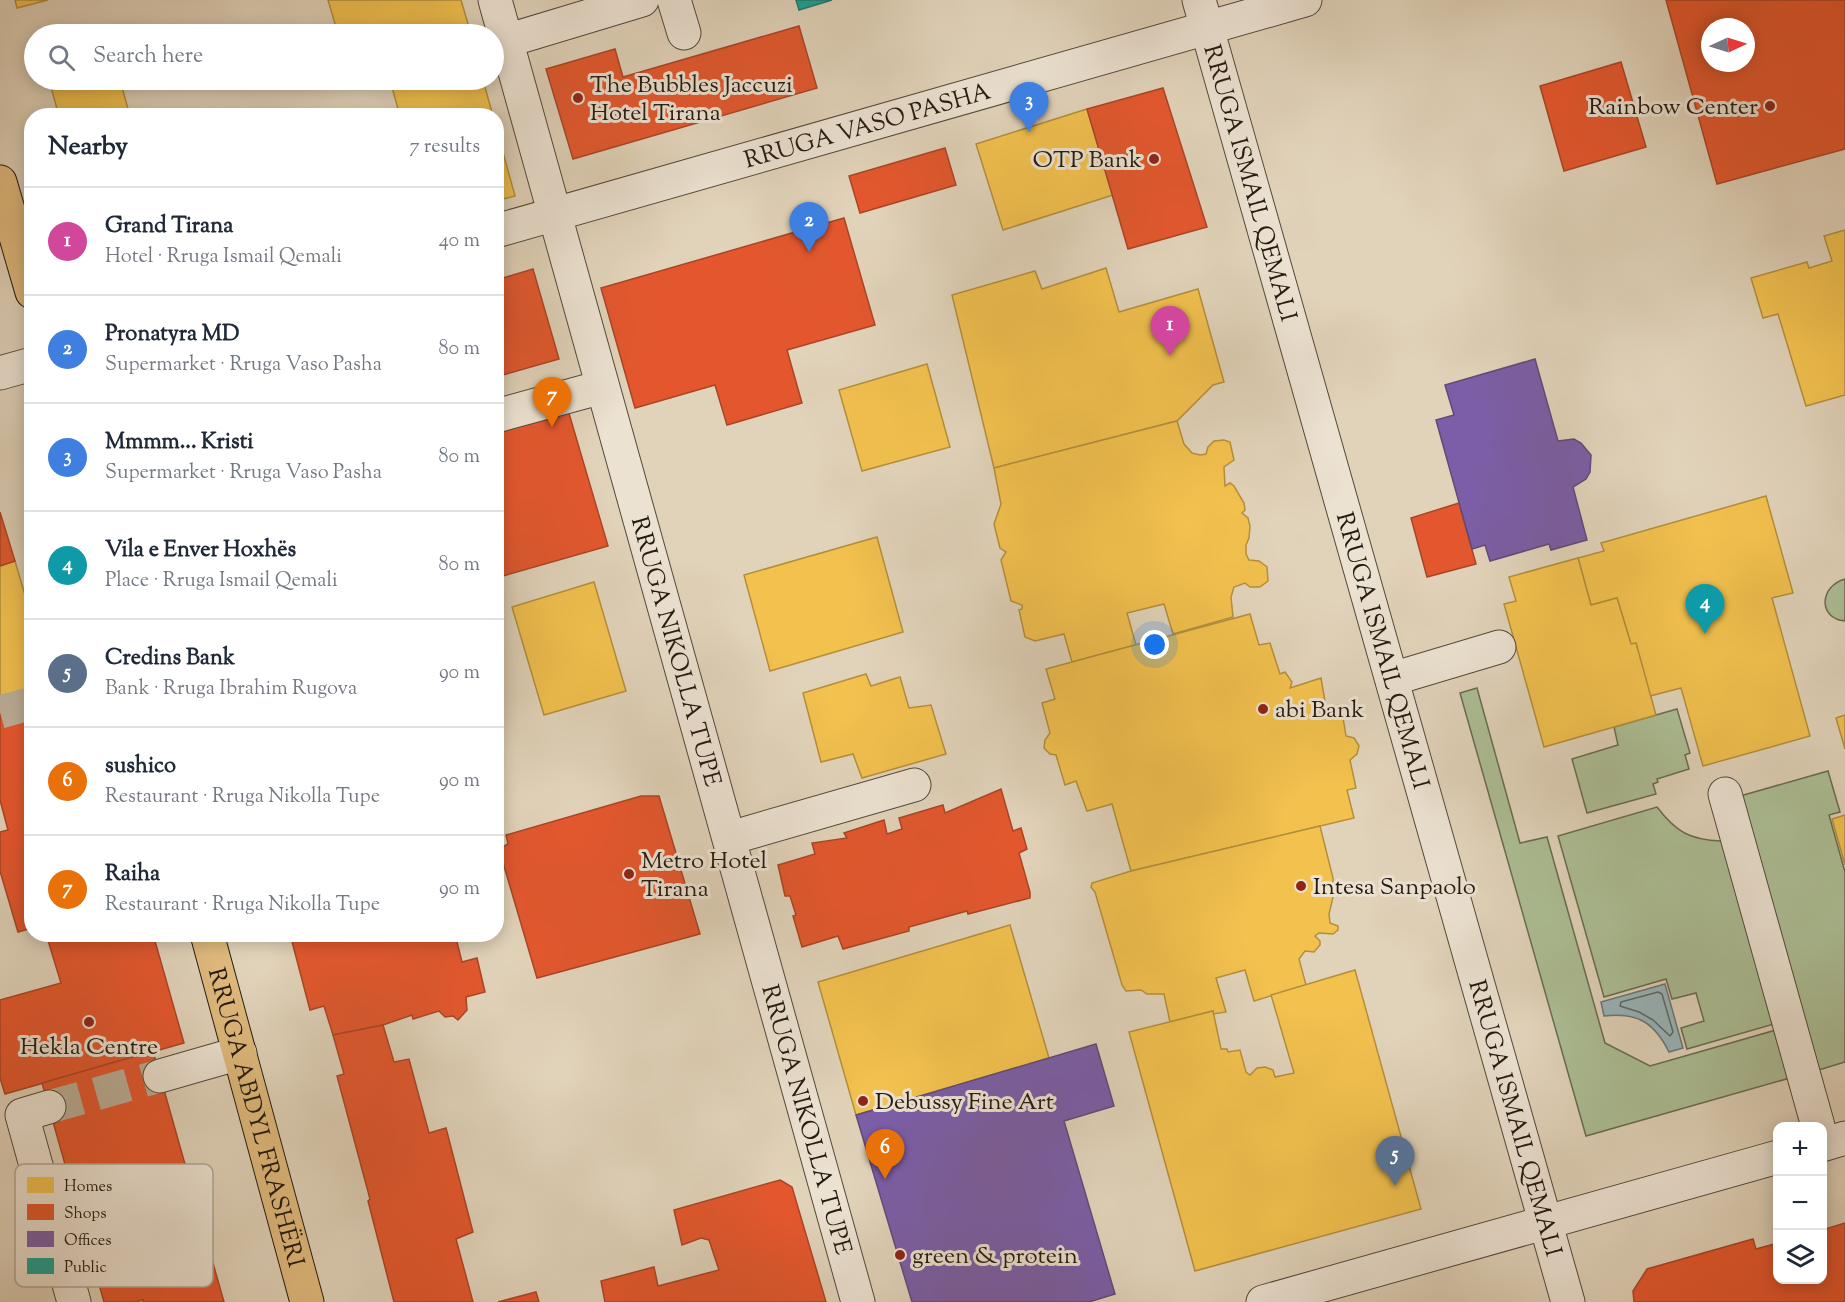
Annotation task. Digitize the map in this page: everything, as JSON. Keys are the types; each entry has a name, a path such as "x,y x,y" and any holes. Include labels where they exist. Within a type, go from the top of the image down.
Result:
{"main road":[{"path":"0,182 24,264"},
{"name":"RRUGA ABDYL FRASHËRI","path":"209,942 307,1302"}],"street":[{"name":"RRUGA NIKOLLA TUPE","path":"495,0 501,24"},
{"path":"506,41 642,0"},
{"path":"674,0 684,33"},
{"name":"RRUGA VASO PASHA","path":"504,229 1203,14 1305,0"},
{"name":"RRUGA ISMAIL QEMALI","path":"1203,14 1568,1302"},
{"name":"RRUGA NIKOLLA TUPE","path":"504,34 858,1302"},
{"path":"0,373 24,366"},
{"path":"504,414 602,387"},
{"path":"1392,679 1499,647"},
{"path":"730,838 914,785"},
{"path":"1725,794 1821,1122"},
{"path":"160,1076 240,1053"},
{"path":"36,1164 22,1115 49,1107"},
{"path":"1263,1302 1773,1158"},
{"path":"70,1287 74,1302"}],"green space":[{"path":"1845,579 1845,621 1836,619 1830,614 1825,602 1831,588"},
{"path":"1477,688 1520,843 1547,837 1605,1043 1650,1066 1783,1028 1797,1076 1586,1136 1460,693"},
{"path":"1677,709 1690,753 1685,755 1689,769 1657,779 1658,782 1653,784 1656,794 1587,813 1572,759 1618,745 1614,727"},
{"path":"1828,771 1840,812 1829,815 1845,872 1845,1062 1812,1072 1733,798"},
{"path":"1657,807 1671,823 1684,833 1701,839 1721,841 1781,1022 1687,1049 1681,1028 1704,1021 1696,993 1672,999 1666,979 1604,997 1558,836"}],"water":[{"path":"1665,984 1683,1048 1669,1052 1657,1033 1643,1021 1626,1016 1604,1016 1601,1002"}],"building: Homes":[{"path":"15,0 48,0 17,8"},
{"path":"328,0 461,0 468,24 335,24"},
{"path":"52,90 123,90 128,108 57,108"},
{"path":"393,90 486,90 491,108 398,108"},
{"path":"1087,109 1113,195 1003,230 976,144"},
{"path":"504,156 515,196 504,199"},
{"path":"1845,230 1845,395 1806,406 1778,314 1763,318 1751,278 1807,262 1809,268 1832,261 1824,236"},
{"path":"1106,268 1119,312 1198,289 1224,382 1213,385 1177,421 994,468 952,295 1035,271 1042,289"},
{"path":"927,364 950,447 862,471 839,390"},
{"path":"1177,421 1184,444 1192,453 1206,454 1208,447 1214,441 1230,442 1234,460 1224,467 1225,486 1230,483 1234,486 1244,503 1245,510 1242,513 1248,518 1250,526 1246,554 1249,560 1259,561 1267,567 1268,581 1260,587 1250,587 1245,583 1234,587 1231,597 1233,617 1173,634 1164,604 1127,613 1136,645 1072,662 1064,634 1035,641 1025,637 1019,610 1022,609 1022,605 1011,601 1001,560 1006,552 1000,548 994,524 1001,504 994,468"},
{"path":"1766,496 1793,593 1772,598 1810,736 1703,766 1681,688 1650,696 1636,643 1631,644 1617,598 1591,605 1578,558 1604,551 1601,543"},
{"path":"877,537 903,632 770,671 744,575"},
{"path":"1578,558 1591,605 1617,598 1631,644 1636,643 1656,715 1544,747 1504,604 1516,601 1509,577"},
{"path":"15,561 24,592 24,692 0,699 0,566"},
{"path":"594,582 626,691 544,715 512,607"},
{"path":"1250,614 1259,645 1270,643 1280,674 1285,672 1292,682 1290,688 1321,678 1326,707 1341,705 1346,736 1354,738 1359,746 1357,754 1350,760 1356,788 1347,790 1354,818 1131,871 1112,804 1087,811 1076,781 1065,785 1056,755 1050,754 1044,748 1045,740 1050,733 1042,703 1055,699 1046,669"},
{"path":"866,674 871,686 900,677 909,708 931,705 946,754 862,778 853,754 821,762 803,693"},
{"path":"1845,715 1845,749 1836,718"},
{"path":"1845,815 1845,865 1832,819"},
{"path":"1320,826 1333,878 1330,923 1338,926 1338,930 1333,934 1319,933 1315,936 1320,941 1320,945 1314,952 1305,951 1299,959 1306,985 1254,1001 1245,970 1216,978 1226,1012 1213,1014 1213,1011 1170,1022 1164,994 1147,994 1141,990 1126,991 1122,985 1095,892 1091,887 1092,883 1131,871"},
{"path":"1010,925 1049,1058 856,1115 818,982"},
{"path":"1355,970 1421,1209 1195,1271 1129,1032 1213,1011 1221,1049 1227,1049 1228,1052 1240,1050 1246,1072 1250,1075 1257,1068 1265,1067 1273,1070 1275,1077 1294,1073 1271,995"}],"building: Shops":[{"name":"Rainbow Center","path":"1666,0 1845,0 1845,149 1717,184"},
{"path":"799,26 817,88 573,159 546,69 615,49 623,77"},
{"path":"1621,62 1646,147 1564,171 1540,86"},
{"path":"1163,88 1207,227 1128,249 1087,109"},
{"path":"945,148 956,185 860,213 849,176"},
{"path":"844,218 875,325 787,350 802,403 727,425 715,385 635,408 601,288"},
{"path":"533,269 559,359 504,375 504,278"},
{"path":"568,410 608,546 504,576 504,429"},
{"path":"1459,503 1476,564 1427,577 1411,518"},
{"path":"0,512 15,561 0,566"},
{"path":"24,692 24,930 18,932 0,871 0,832 8,830 0,800 0,699"},
{"path":"1001,789 1013,831 1021,828 1027,849 1019,853 1030,898 968,914 967,911 909,927 909,931 843,949 838,936 802,947 793,916 796,915 790,896 785,896 778,865 815,854 812,843 847,838 844,833 884,820 887,834 902,829 899,818 943,805 945,813"},
{"path":"641,796 659,796 700,934 537,978 504,866 504,846 508,844 506,835"},
{"name":"Hekla Centre","path":"48,942 155,942 184,1043 5,1094 0,1078 0,1000 61,983"},
{"path":"292,942 457,942 462,962 477,958 485,992 466,997 467,1010 458,1020 453,1016 445,1017 439,1011 413,1019 412,1015 383,1025 333,1035 324,1006 310,1010"},
{"path":"383,1025 394,1062 409,1059 429,1133 446,1128 473,1232 456,1239 473,1302 394,1302 368,1201 370,1199 337,1076 344,1074 333,1035"},
{"path":"153,1051 185,1164 65,1164 42,1083"},
{"path":"780,1180 792,1187 826,1302 605,1302 601,1281 654,1267 658,1286 719,1270 709,1240 701,1238 682,1245 674,1210"},
{"path":"1845,1223 1845,1302 1634,1302 1633,1291 1647,1269 1753,1239 1756,1249 1773,1244 1773,1284 1827,1284 1827,1228"},
{"path":"213,1263 224,1302 143,1302 143,1300 104,1302 100,1287 213,1287"},
{"path":"536,1292 539,1302 498,1302"}],"building: Offices":[{"path":"1535,359 1558,441 1574,439 1581,443 1591,455 1590,472 1586,479 1573,487 1587,540 1551,550 1549,544 1490,561 1485,545 1472,549 1436,420 1454,415 1445,385"},
{"path":"1096,1044 1114,1106 1064,1121 1115,1294 1089,1302 912,1302 856,1115"}],"building: Public":[{"path":"796,0 832,0 799,10"}],"tunnel":[{"path":"0,712 24,705"},
{"path":"49,1107 160,1076"}],"place":[{"name":"The Bubbles Jaccuzi Hotel Tirana","path":"578,98"},
{"name":"Rainbow Center","path":"1770,106"},
{"name":"Mmmm... Kristi","path":"1029,132"},
{"name":"OTP Bank","path":"1154,159"},
{"name":"Pronatyra MD","path":"809,252"},
{"name":"Grand Tirana","path":"1170,356"},
{"name":"Raiha","path":"552,427"},
{"name":"Vila e Enver Hoxhës","path":"1705,634"},
{"name":"abi Bank","path":"1263,709"},
{"name":"Metro Hotel Tirana","path":"629,874"},
{"name":"Intesa Sanpaolo","path":"1301,886"},
{"name":"Hekla Centre","path":"89,1022"},
{"name":"Debussy Fine Art","path":"863,1101"},
{"name":"sushico","path":"885,1179"},
{"name":"Credins Bank","path":"1395,1186"},
{"name":"green & protein","path":"900,1255"}]}
